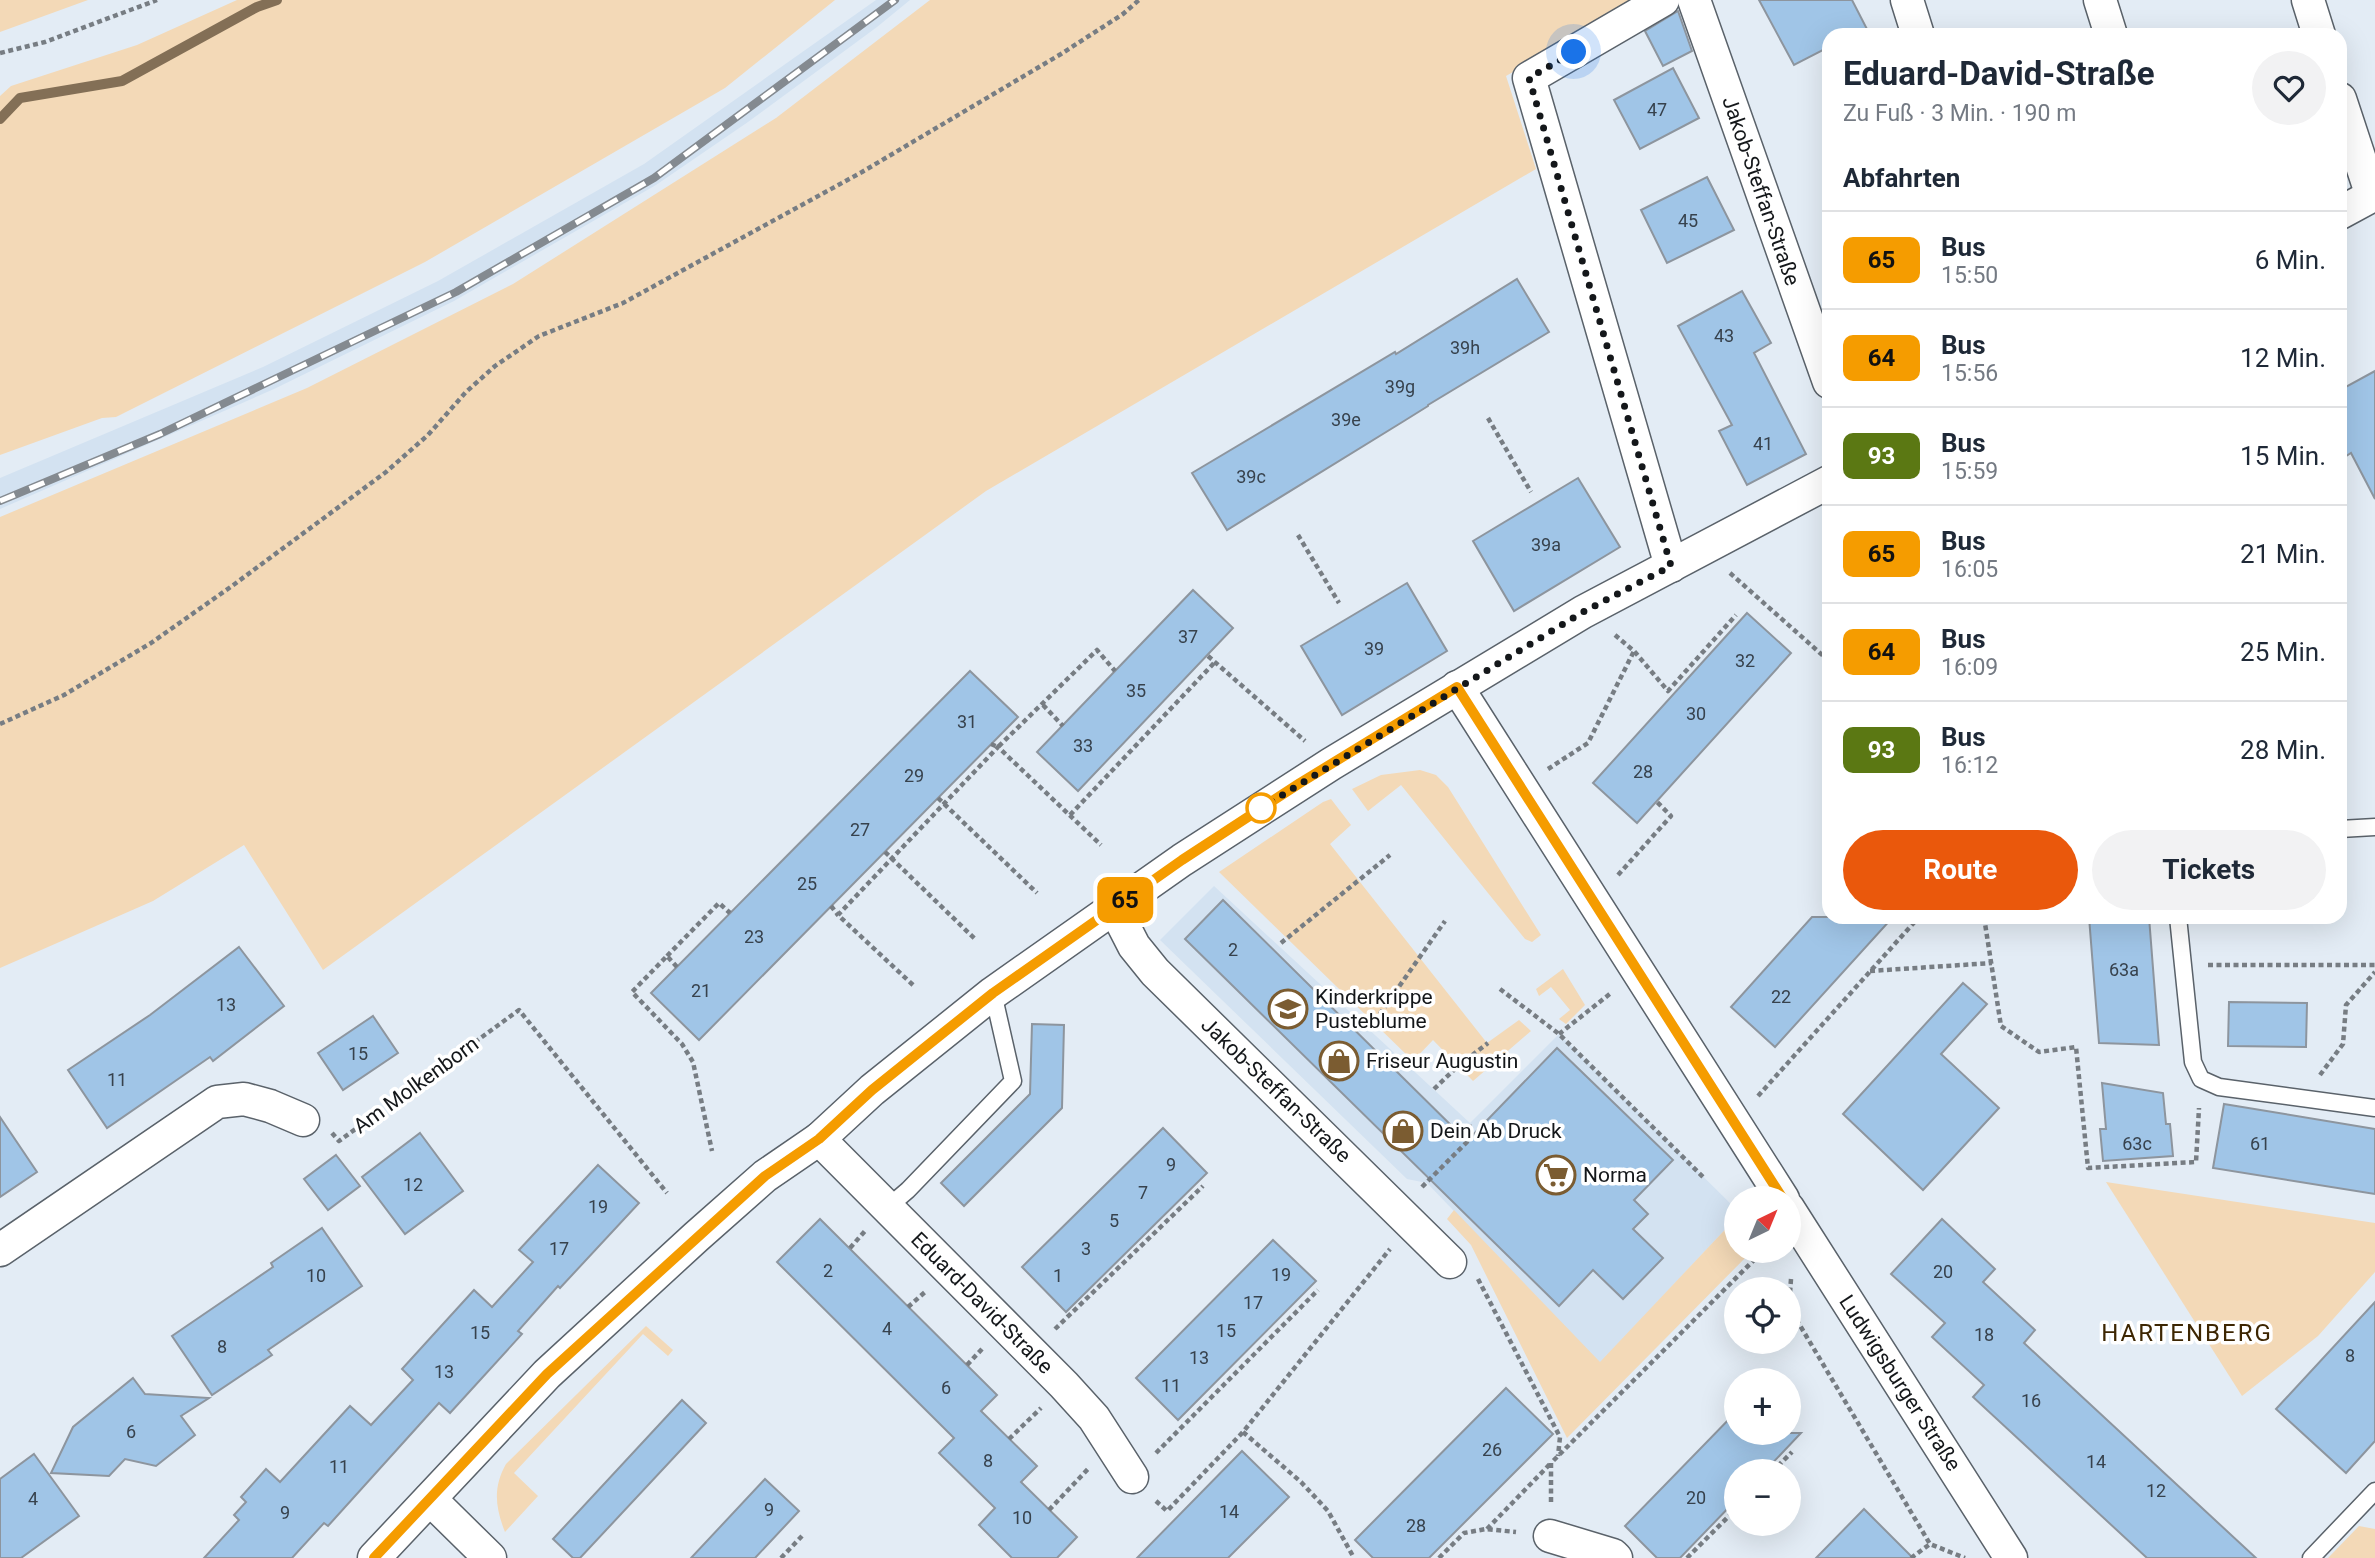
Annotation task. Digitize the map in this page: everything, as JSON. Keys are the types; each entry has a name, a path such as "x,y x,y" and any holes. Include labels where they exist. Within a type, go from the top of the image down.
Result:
{"street":[{"path":"1663,0 1529,78 1671,566"},
{"name":"Jakob-Steffan-Straße","path":"1694,0 1822,362"},
{"path":"1907,0 1916,28"},
{"path":"2100,0 2109,28"},
{"path":"2308,0 2317,28"},
{"path":"2347,119 2373,195 2347,209"},
{"path":"374,1558 547,1374 765,1176 819,1139 872,1090 993,993 1237,823 1331,764 1583,612 1822,486"},
{"path":"1457,687 1775,1186"},
{"name":"Jakob-Steffan-Straße","path":"1114,908 1134,946 1155,972 1450,1262"},
{"path":"0,1250 217,1102 244,1099 270,1106 303,1120"},
{"name":"Eduard-David-Straße","path":"819,1139 1064,1385 1094,1418 1132,1477"},
{"name":"Ludwigsburger Straße","path":"1801,1228 2011,1558"},
{"path":"430,1499 490,1558"},
{"path":"1550,1536 1616,1558"}],"lane":[{"path":"2347,829 2375,827"},
{"path":"2179,924 2193,1062 2201,1079 2220,1087 2375,1108"},
{"path":"887,1208 908,1190 1013,1081 993,993"},
{"path":"2311,1558 2375,1491"}],"path":[{"path":"0,53 45,41 157,0"},
{"path":"0,724 64,695 151,643 232,586 386,472 428,435 466,392 495,366 540,336 623,303 850,178 1061,54 1124,14 1139,0"},
{"path":"1488,418 1531,492"},
{"path":"1298,535 1339,603"},
{"path":"1704,548 1822,655"},
{"path":"1616,636 1634,651 1668,691 1736,615"},
{"path":"838,915 998,747 1097,650 1115,671"},
{"path":"1521,787 1588,743 1634,651"},
{"path":"1208,656 1331,764"},
{"path":"1070,815 1215,662"},
{"path":"1043,705 1063,726"},
{"path":"991,744 998,747 1101,845"},
{"path":"938,798 1037,892"},
{"path":"1594,902 1671,816 1656,801"},
{"path":"885,852 975,939"},
{"path":"1281,943 1391,855"},
{"path":"712,1151 693,1062 682,1044 632,992 719,903 730,913"},
{"path":"831,906 913,985"},
{"path":"1370,1028 1445,921"},
{"path":"1734,1123 1913,924"},
{"path":"1985,924 2001,1026 2039,1052 2076,1047 2088,1168 2196,1162 2201,1079"},
{"path":"667,956 677,967"},
{"path":"1870,971 1992,963"},
{"path":"2183,965 2375,965"},
{"path":"1559,1034 1639,971"},
{"path":"2304,1097 2343,1044 2346,1005 2375,972"},
{"path":"1500,989 1559,1034 1705,1179"},
{"name":"Am Molkenborn","path":"303,1120 333,1134 340,1141 519,1010 667,1193"},
{"path":"1434,1089 1488,1043"},
{"path":"1399,1209 1466,1142 1470,1124"},
{"path":"1032,1352 1203,1186"},
{"path":"1167,1511 1243,1432 1381,1261"},
{"path":"1450,1262 1480,1280 1560,1437 1558,1457"},
{"path":"1439,1558 1464,1533 1486,1530 1750,1264"},
{"path":"1792,1265 1789,1307 1930,1544 1965,1558"},
{"path":"1132,1477 1318,1290"},
{"path":"1009,1439 1064,1385"},
{"path":"1243,1432 1301,1482 1328,1511 1354,1558"},
{"path":"1049,1510 1110,1445"},
{"path":"1785,1459 1792,1452"},
{"path":"1550,1536 1551,1463"},
{"path":"1687,1558 1724,1520"},
{"path":"781,1558 802,1536"},
{"path":"1911,1558 1930,1544"}],"shaded area":[{"path":"0,0 88,0 0,32"},
{"path":"237,0 835,0 725,88 425,262 116,417 102,418 0,455 0,96 11,86 137,45"},
{"path":"876,0 910,0 748,122 656,185 454,301 274,389 0,509 0,478 263,367 438,281 644,164"},
{"path":"930,0 1639,0 1506,76 1536,169 986,491 323,970 244,845 153,901 0,968 0,517 307,388 513,284 776,118"},
{"path":"1420,770 1436,775 1448,787 1541,935 1532,942 1525,939 1401,785 1368,811 1352,789 1381,775"},
{"path":"1331,799 1351,825 1330,844 1487,1043 1519,1020 1531,1031 1473,1081 1433,1040 1413,1061 1219,872"},
{"path":"1214,886 1470,1123 1559,1034 1724,1197 1724,1231 1600,1363 1427,1183 1407,1179 1160,940"},
{"path":"1563,969 1585,1005 1566,1024 1559,1019 1570,1010 1551,987 1539,996 1536,989"},
{"path":"2106,1182 2375,1223 2375,1272 2318,1336 2242,1396"},
{"path":"1454,1210 1600,1362 1724,1231 1724,1264 1739,1264 1567,1438 1471,1245 1447,1219"},
{"path":"646,1326 673,1350 668,1356 643,1334 514,1473 538,1496 505,1532 499,1514 497,1489 506,1464"},
{"path":"2359,1526 2375,1529 2375,1558 2328,1558"}],"building":[{"path":"1759,0 1852,0 1866,28 1822,28 1822,51 1794,65"},
{"path":"1678,11 1692,51 1663,66 1645,31"},
{"path":"1673,68 1699,118 1640,149 1614,100"},
{"path":"1707,177 1734,230 1667,263 1641,210"},
{"path":"1517,279 1549,332 1227,530 1192,473 1395,352 1396,354"},
{"path":"1742,291 1771,343 1754,353 1806,454 1747,485 1719,431 1732,425 1678,326"},
{"path":"2375,371 2375,499 2351,453 2347,456 2347,386"},
{"path":"1578,478 1620,547 1514,611 1473,541"},
{"path":"1407,583 1447,651 1342,715 1301,646"},
{"path":"1193,590 1233,628 1078,791 1037,752"},
{"path":"1747,613 1791,653 1637,823 1593,783"},
{"path":"970,671 1018,717 699,1040 651,993"},
{"name":"Norma","path":"1223,900 1467,1141 1557,1048 1673,1160 1634,1200 1648,1214 1633,1229 1663,1258 1623,1299 1593,1270 1559,1306 1185,939"},
{"path":"1812,917 1822,917 1822,924 1887,924 1775,1047 1731,1007"},
{"path":"2090,924 2150,924 2159,1045 2099,1043"},
{"path":"239,947 284,1006 213,1061 210,1057 107,1128 68,1070 150,1015"},
{"path":"1963,983 1987,1004 1941,1054 1999,1108 1923,1190 1843,1114"},
{"path":"2229,1002 2307,1003 2306,1047 2228,1046"},
{"path":"373,1016 398,1053 343,1090 318,1053"},
{"path":"1032,1024 1064,1025 1062,1108 964,1206 941,1183 1030,1094"},
{"path":"2102,1083 2163,1093 2173,1156 2103,1161 2100,1129 2106,1129"},
{"path":"2224,1104 2375,1129 2375,1194 2213,1168"},
{"path":"0,1117 37,1172 0,1197"},
{"path":"1163,1128 1207,1173 1066,1312 1022,1267"},
{"path":"420,1133 463,1191 405,1234 362,1177"},
{"path":"336,1155 360,1186 328,1210 304,1179"},
{"path":"598,1165 639,1203 560,1288 558,1286 518,1331 522,1334 450,1413 439,1403 328,1526 324,1523 292,1558 204,1558 239,1520 234,1515 246,1502 241,1497 266,1469 280,1482 350,1406 371,1425 413,1380 402,1369 474,1290 492,1307 533,1262 519,1250"},
{"path":"820,1219 997,1395 981,1411 1037,1466 1021,1482 1077,1537 1057,1558 1012,1558 979,1525 995,1508 939,1453 954,1438 777,1262"},
{"path":"1942,1219 1995,1269 1983,1282 2035,1330 2024,1343 2256,1558 2147,1558 1973,1397 1984,1385 1932,1337 1945,1323 1891,1274"},
{"path":"322,1228 362,1286 268,1350 272,1355 212,1395 172,1336 273,1267 271,1263"},
{"path":"1273,1240 1316,1281 1178,1420 1136,1378"},
{"path":"2375,1302 2375,1441 2346,1473 2276,1409"},
{"path":"133,1378 145,1394 209,1398 181,1416 195,1435 156,1466 125,1459 109,1476 51,1473 73,1427"},
{"path":"1506,1388 1553,1434 1429,1558 1373,1558 1355,1540"},
{"path":"682,1400 706,1423 580,1558 573,1558 553,1539"},
{"path":"1724,1424 1724,1445 1790,1445 1776,1459 1724,1459 1724,1512 1680,1558 1657,1558 1625,1526"},
{"path":"1242,1451 1289,1497 1228,1558 1137,1558"},
{"path":"34,1454 79,1516 21,1558 0,1558 0,1479"},
{"path":"765,1479 799,1511 755,1558 691,1558"},
{"path":"1864,1509 1913,1558 1816,1558"}],"waterway":[{"path":"0,119 20,98 122,81 257,7 277,0"}],"railway":[{"path":"0,501 160,434 456,292 654,178 895,0"}],"bus line":[{"name":"65","path":"374,1558 547,1374 765,1176 819,1139 872,1090 993,993 1260,808 1457,687 1775,1186"}],"place":[{"name":"Kinderkrippe Pusteblume","path":"1288,1009"},
{"name":"Friseur Augustin","path":"1339,1061"},
{"name":"Dein Ab Druck","path":"1403,1131"},
{"name":"Norma","path":"1556,1175"}],"district":[{"name":"HARTENBERG","path":"2187,1333"}],"route":[{"path":"1261,808 1583,612 1671,566 1529,78 1574,52"}]}
